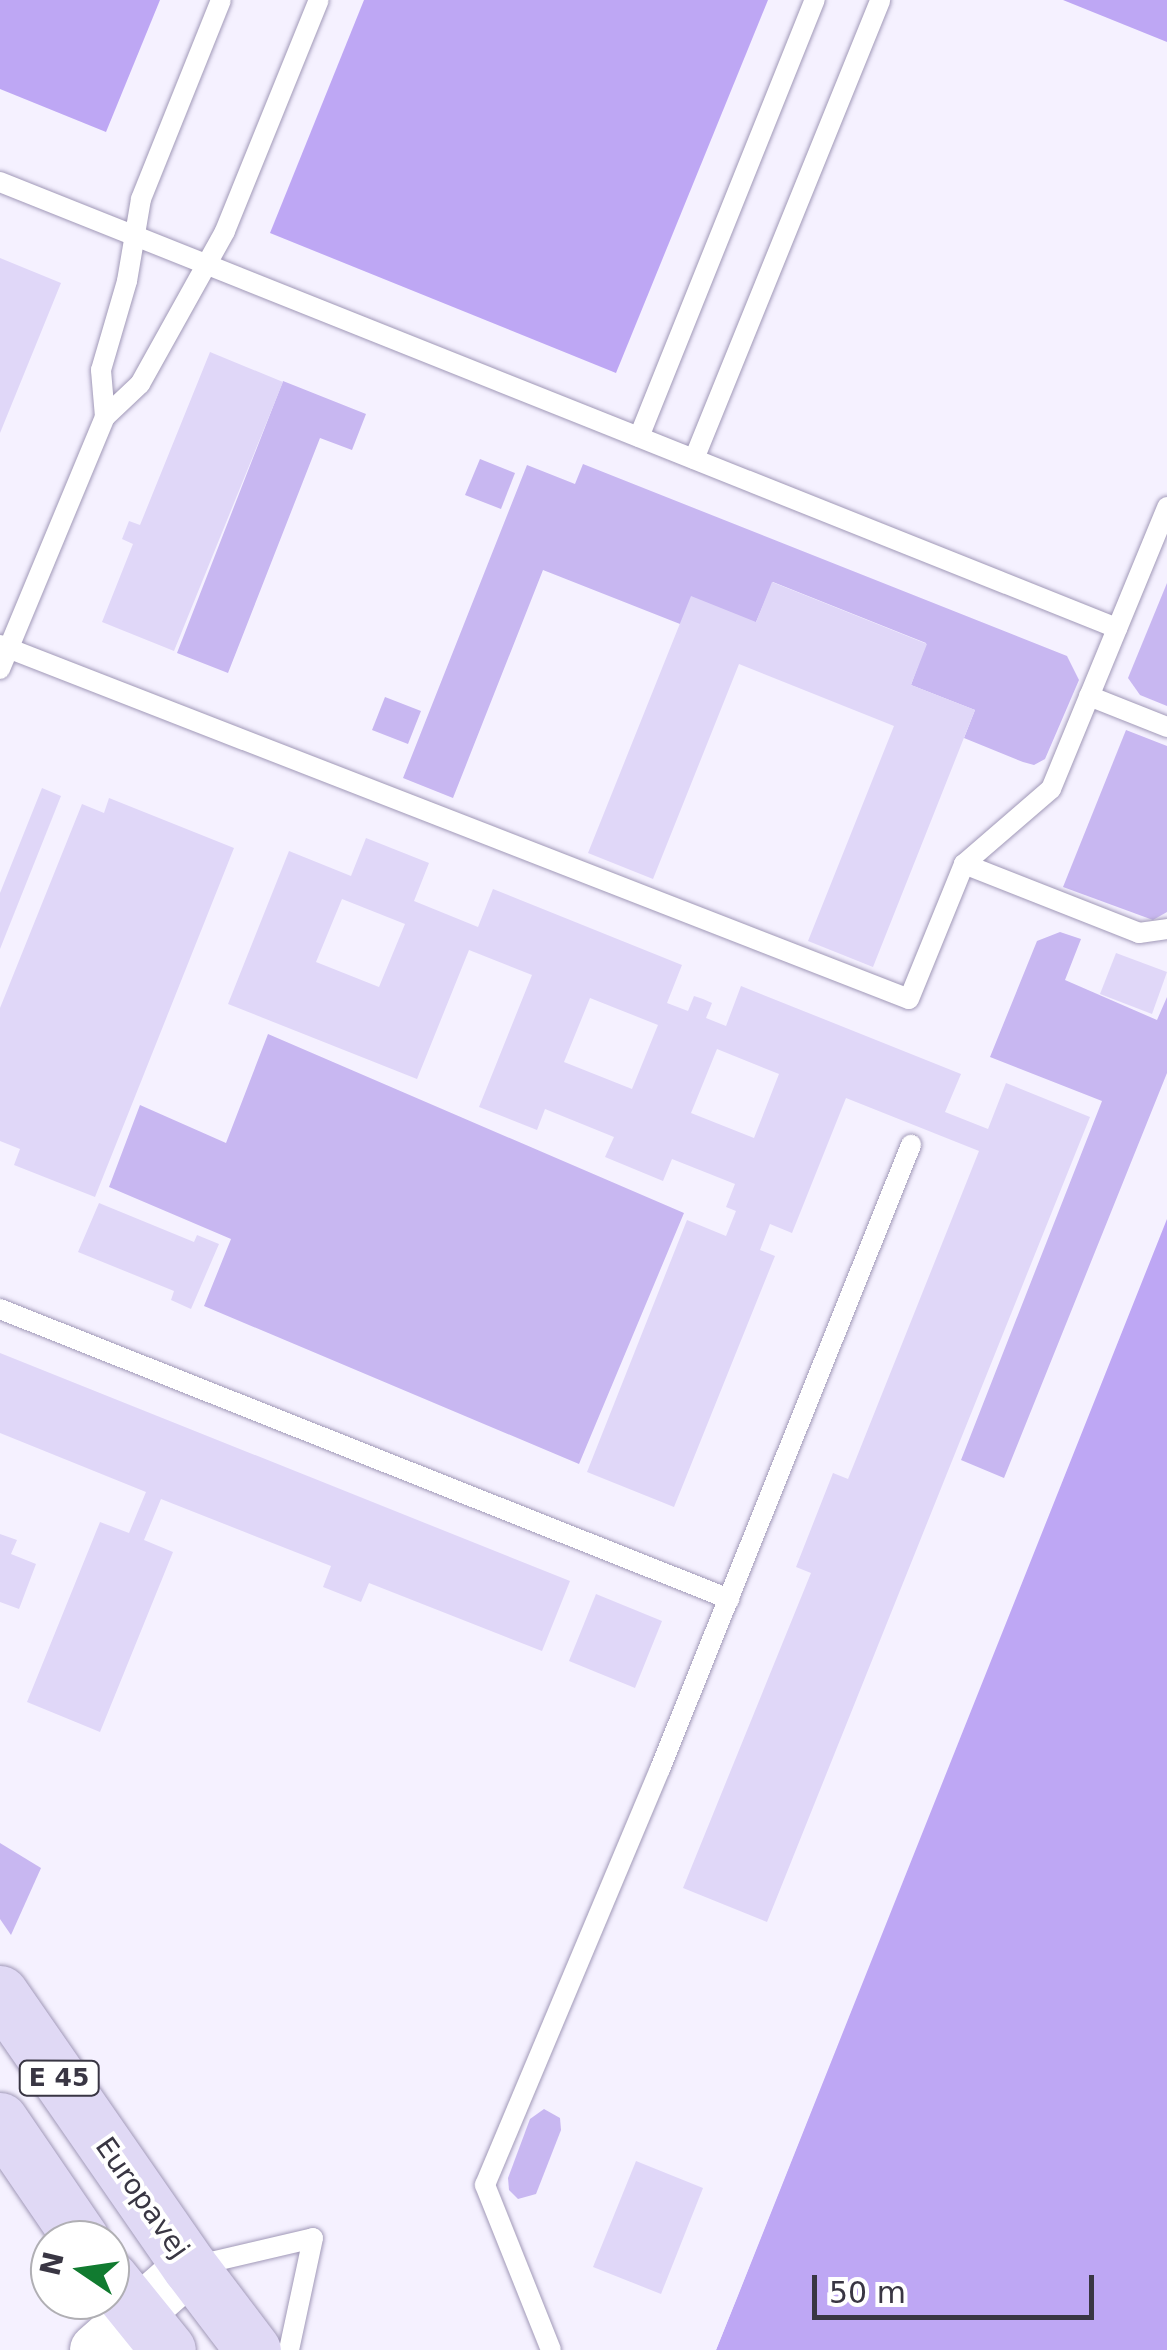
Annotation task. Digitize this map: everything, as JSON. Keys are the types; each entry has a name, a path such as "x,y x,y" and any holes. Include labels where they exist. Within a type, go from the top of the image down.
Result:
{"main road":[{"name":"Europavej","path":"0,1992 190,2267 254,2350"},
{"name":"E 45","path":"0,2120 68,2220"}],"street":[{"path":"96,2350 190,2267"}],"lane":[{"path":"105,416 101,370 141,199 222,0"},
{"path":"0,670 4,647 105,416 140,384 226,231 319,0"},
{"path":"639,437 815,0"},
{"path":"694,459 880,0"},
{"path":"0,182 1117,628"},
{"path":"4,647 909,999 964,864 1052,789 1167,507"},
{"path":"1089,696 1167,727"},
{"path":"964,864 1139,933 1167,928"},
{"path":"551,2350 485,2185 729,1599 910,1145"},
{"path":"0,1309 729,1599"},
{"path":"190,2267 313,2238 290,2350"}],"shaded area":[{"path":"0,0 160,0 106,132 0,89"},
{"path":"364,0 768,0 616,373 270,233"},
{"path":"1063,0 1167,0 1167,42"},
{"path":"283,381 366,414 352,450 320,438 228,673 177,653"},
{"path":"480,459 515,473 501,509 465,495"},
{"path":"583,464 1067,656 1079,680 1045,759 1034,765 964,738 975,710 911,685 926,643 773,582 756,622 680,624 543,570 453,798 403,778 527,465 575,484"},
{"path":"1167,583 1167,706 1140,695 1128,678"},
{"path":"385,697 421,711 408,744 372,730"},
{"path":"1126,730 1167,746 1167,912 1153,920 1063,887"},
{"path":"1060,932 1081,939 1065,980 1157,1020 1167,997 1167,1073 1004,1478 961,1460 1102,1101 990,1057 1037,941"},
{"path":"268,1034 684,1213 579,1464 204,1306 231,1239 109,1187 140,1105 226,1143"},
{"path":"1167,1219 1167,2350 716,2350 737,2298"},
{"path":"0,1843 41,1868 11,1935 0,1919"},
{"path":"544,2109 560,2118 561,2130 536,2194 518,2199 509,2190 508,2178 530,2119"}],"pier":[{"path":"1167,1214 716,2350 711,2350 1162,1217"}],"building":[{"path":"0,258 61,283 0,433"},
{"path":"210,352 283,382 174,651 102,622 133,544 122,539 129,521 140,525"},
{"path":"772,582 927,644 911,685 975,710 873,967 808,941 894,726 739,664 653,879 588,853 691,596 756,622"},
{"path":"42,788 61,796 0,949 0,893"},
{"path":"109,798 234,848 95,1197 14,1165 20,1149 0,1141 0,1008 82,804 104,813"},
{"path":"366,838 429,863 414,901 478,927 493,889 682,965 667,1003 688,1011 694,996 703,999 712,1003 706,1018 726,1026 741,986 961,1074 945,1112 988,1129 1006,1083 1090,1117 767,1922 683,1888 811,1573 796,1567 833,1473 848,1479 979,1151 846,1098 792,1233 770,1224 760,1250 775,1256 674,1507 587,1472 687,1220 726,1236 736,1211 726,1207 735,1184 672,1159 663,1181 605,1157 614,1137 545,1109 537,1130 479,1107 532,975 469,950 417,1079 228,1004 289,851 351,876","holes":["342,899 405,924 379,987 316,962","590,998 658,1025 632,1089 564,1062","717,1049 779,1074 754,1138 691,1113"]},
{"path":"1116,953 1167,972 1152,1014 1100,994"},
{"path":"99,1203 194,1242 197,1235 219,1244 191,1309 171,1300 174,1291 78,1252"},
{"path":"0,1353 570,1581 542,1651 369,1583 361,1602 323,1587 331,1566 161,1499 144,1540 173,1552 100,1732 27,1702 100,1522 129,1533 146,1492 0,1433"},
{"path":"0,1534 17,1540 11,1554 36,1564 19,1609 0,1602"},
{"path":"596,1594 662,1621 635,1688 569,1661"},
{"path":"636,2161 703,2188 661,2294 593,2267"}]}
